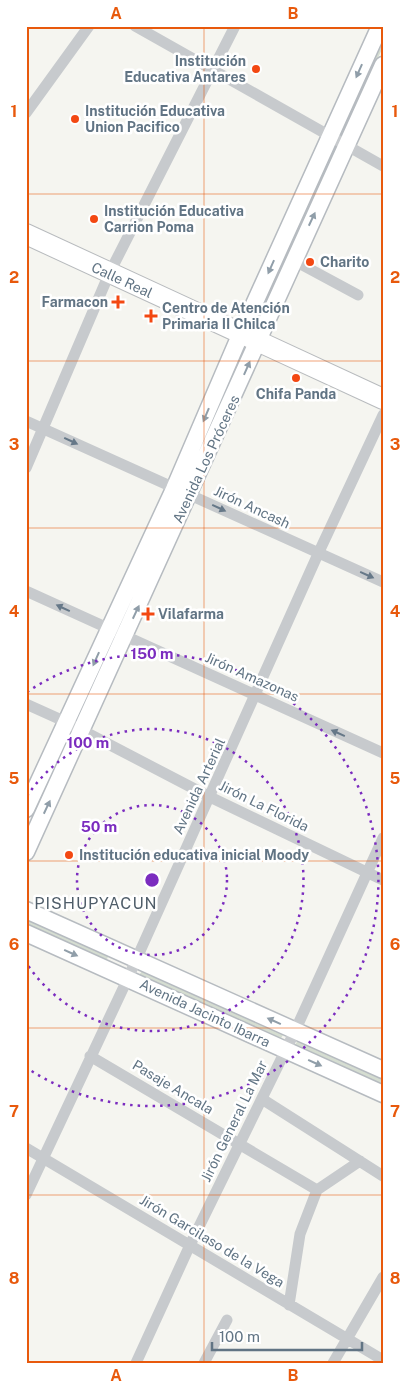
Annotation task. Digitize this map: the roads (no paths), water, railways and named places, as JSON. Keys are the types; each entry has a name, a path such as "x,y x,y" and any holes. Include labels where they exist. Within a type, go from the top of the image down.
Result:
{"highway":[{"name":"Calle Real","path":"26,234 383,399"}],"street":[{"path":"26,113 90,26"},
{"path":"134,26 383,166"},
{"path":"26,468 109,274 235,26"},
{"name":"Avenida Los Próceres","path":"26,852 124,637 182,492 241,333 380,26"},
{"name":"Avenida Los Próceres","path":"26,809 109,630 259,342 293,260 383,65"},
{"path":"293,260 358,295"},
{"name":"Avenida Arterial","path":"26,1195 128,978 318,554 383,415"},
{"name":"Jirón Ancash","path":"26,421 383,582"},
{"name":"Jirón Amazonas","path":"26,591 383,753"},
{"name":"Jirón La Florida","path":"26,704 66,722 210,797 383,880"},
{"name":"Jirón General La Mar","path":"136,1363 190,1246 295,1031 383,838"},
{"name":"Avenida Jacinto Ibarra","path":"26,910 383,1070"},
{"name":"Avenida Jacinto Ibarra","path":"26,933 383,1094"},
{"name":"Pasaje Ancala","path":"90,1056 317,1190"},
{"path":"262,1099 383,1176"},
{"name":"Jirón Garcilaso de la Vega","path":"26,1148 383,1360"},
{"path":"289,1304 300,1234 317,1190 360,1161"},
{"path":"333,1363 383,1277"},
{"path":"204,1363 227,1320"}],"place":[{"name":"Institución Educativa Antares","path":"256,69"},
{"name":"Institución Educativa Union Pacifico","path":"75,119"},
{"name":"Institución Educativa Carrion Poma","path":"94,219"},
{"name":"Charito","path":"310,262"},
{"name":"Farmacon","path":"118,302"},
{"name":"Centro de Atención Primaria II Chilca","path":"151,316"},
{"name":"Chifa Panda","path":"296,378"},
{"name":"Vilafarma","path":"148,614"},
{"name":"Institución educativa inicial Moody","path":"69,855"}],"district":[{"name":"PISHUPYACUN","path":"96,903"}]}
